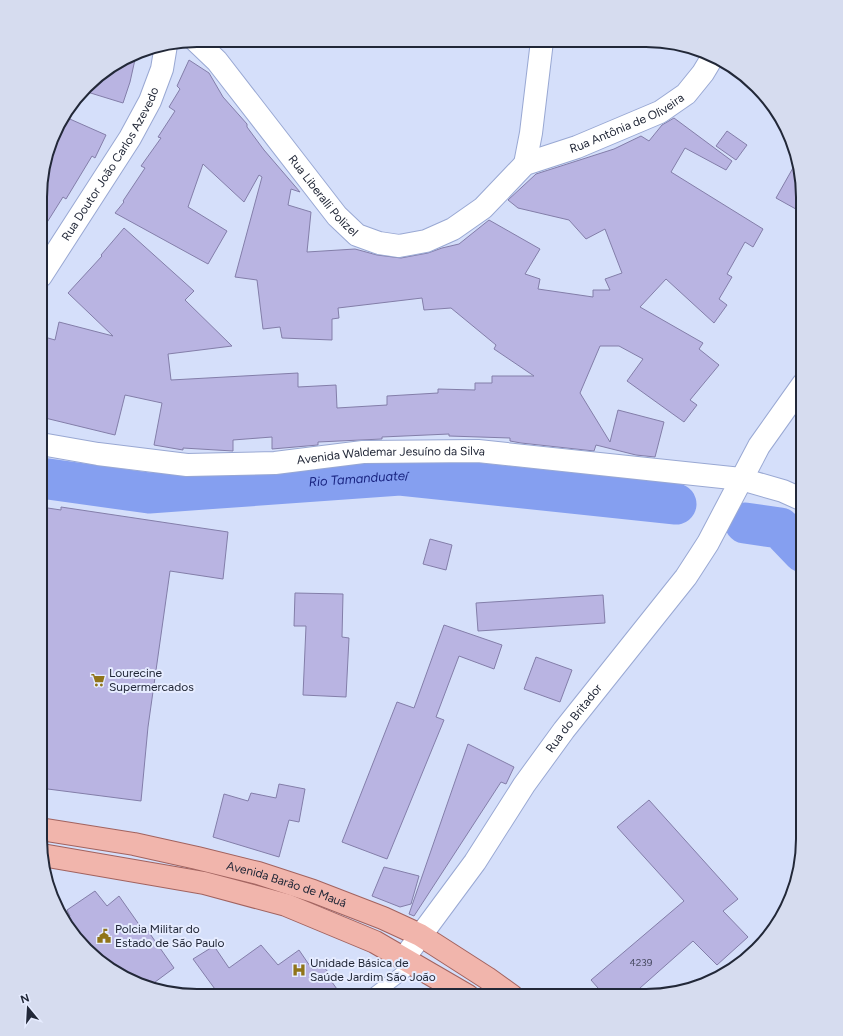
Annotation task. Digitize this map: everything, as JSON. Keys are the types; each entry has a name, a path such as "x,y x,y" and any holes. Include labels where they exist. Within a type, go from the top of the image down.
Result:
{"main road":[{"name":"Avenida Barão de Mauá","path":"47,830 134,844 258,873 313,891 383,918 420,935 503,989"},
{"path":"47,847 61,846 125,851 133,848 134,844"},
{"name":"Avenida Barão de Mauá","path":"48,856 204,883 286,905 354,932 409,961 456,989"}],"street":[{"name":"Rua Liberalli Polizel","path":"202,47 217,61 337,216 358,234 379,243 399,246 406,245 426,241 453,229 483,208 525,164"},
{"path":"525,164 531,133 541,47"},
{"name":"Rua Doutor João Carlos Azevedo","path":"47,267 130,138 150,101 162,69 165,51"},
{"name":"Rua Antônia de Oliveira","path":"525,164 577,147 660,112 686,94 703,73 710,61"},
{"name":"Rua do Britador","path":"409,961 420,935 475,862 524,785 564,730 686,577 708,543 759,446 796,394"},
{"name":"Avenida Waldemar Jesuíno da Silva","path":"47,445 98,454 187,465 275,462 363,452 478,450 741,480 783,491 796,497"}],"lane":[{"path":"379,989 409,961"}],"building":[{"path":"135,60 130,82 123,103 89,93 114,72"},
{"path":"189,60 209,73 223,97 247,124 247,127 264,150 300,192 291,189 288,205 311,212 307,252 355,249 377,255 401,258 428,253 459,244 489,220 540,249 525,274 540,279 538,289 593,297 593,290 610,290 605,279 622,273 605,229 586,239 569,220 518,208 508,200 536,174 614,149 641,136 649,141 662,125 674,118 732,161 726,170 685,148 671,172 763,229 753,247 745,242 727,274 732,277 719,299 727,305 714,323 666,279 640,307 703,343 699,349 719,365 690,400 697,405 684,422 627,381 643,359 619,346 600,346 580,393 610,442 618,410 664,422 655,457 636,455 596,445 594,451 521,443 510,441 510,438 449,436 449,434 318,442 318,445 272,449 272,437 233,440 233,451 183,448 183,450 154,445 162,403 125,395 115,435 47,418 47,338 55,340 59,322 113,336 68,293 102,256 101,255 124,228 194,291 185,300 232,346 168,354 171,380 298,373 298,387 336,385 337,408 387,405 387,396 438,393 438,389 475,390 475,383 492,383 492,376 534,376 494,349 496,345 451,308 424,310 422,298 338,308 339,318 332,319 332,340 282,338 280,327 263,329 257,280 235,277 262,177 259,175 244,202 203,164 188,207 227,231 208,264 115,213 124,202 123,201 145,168 141,166 161,138 158,137 175,111 169,107 180,89 177,86"},
{"path":"69,119 106,135 95,158 92,156 66,199 63,197 47,222 47,187 52,158 58,139"},
{"path":"727,131 747,145 736,160 716,146"},
{"path":"793,168 796,187 796,209 776,198"},
{"name":"Lourecine Supermercados","path":"61,507 228,532 223,579 170,571 148,727 141,801 47,789 47,508 61,510"},
{"path":"430,539 452,545 446,570 423,564"},
{"path":"295,593 343,594 342,637 349,638 346,697 303,695 306,626 294,626"},
{"path":"603,595 605,623 478,631 476,603"},
{"path":"444,625 502,645 494,669 459,656 436,717 444,720 387,859 342,842 397,702 414,708"},
{"path":"536,657 572,670 560,702 524,689"},
{"path":"468,744 514,767 506,784 501,782 414,916 409,914"},
{"path":"279,784 305,789 299,822 289,820 279,857 213,837 224,794 248,801 251,793 276,798"},
{"path":"649,800 738,899 723,911 748,937 717,965 693,941 639,989 599,989 591,980 684,901 617,827"},
{"path":"384,867 419,876 411,904 400,907 372,896"},
{"name":"Polcia Militar do Estado de São Paulo","path":"95,891 107,906 119,896 145,933 148,931 174,968 154,983 131,974 98,952 84,938 69,917 70,916 67,910"},
{"name":"Unidade Básica de Saúde Jardim São João","path":"261,945 278,965 299,950 312,969 320,963 330,974 329,978 337,989 215,989 193,959 214,946 229,968"}],"waterway":[{"name":"Rio Tamanduateí","path":"47,479 149,493 400,475 676,504"},
{"name":"Rio Tamanduateí","path":"745,523 780,528 796,545"}],"place":[{"name":"Lourecine Supermercados","path":"98,680"},
{"name":"Polcia Militar do Estado de São Paulo","path":"104,936"},
{"name":"Unidade Básica de Saúde Jardim São João","path":"299,970"}]}
